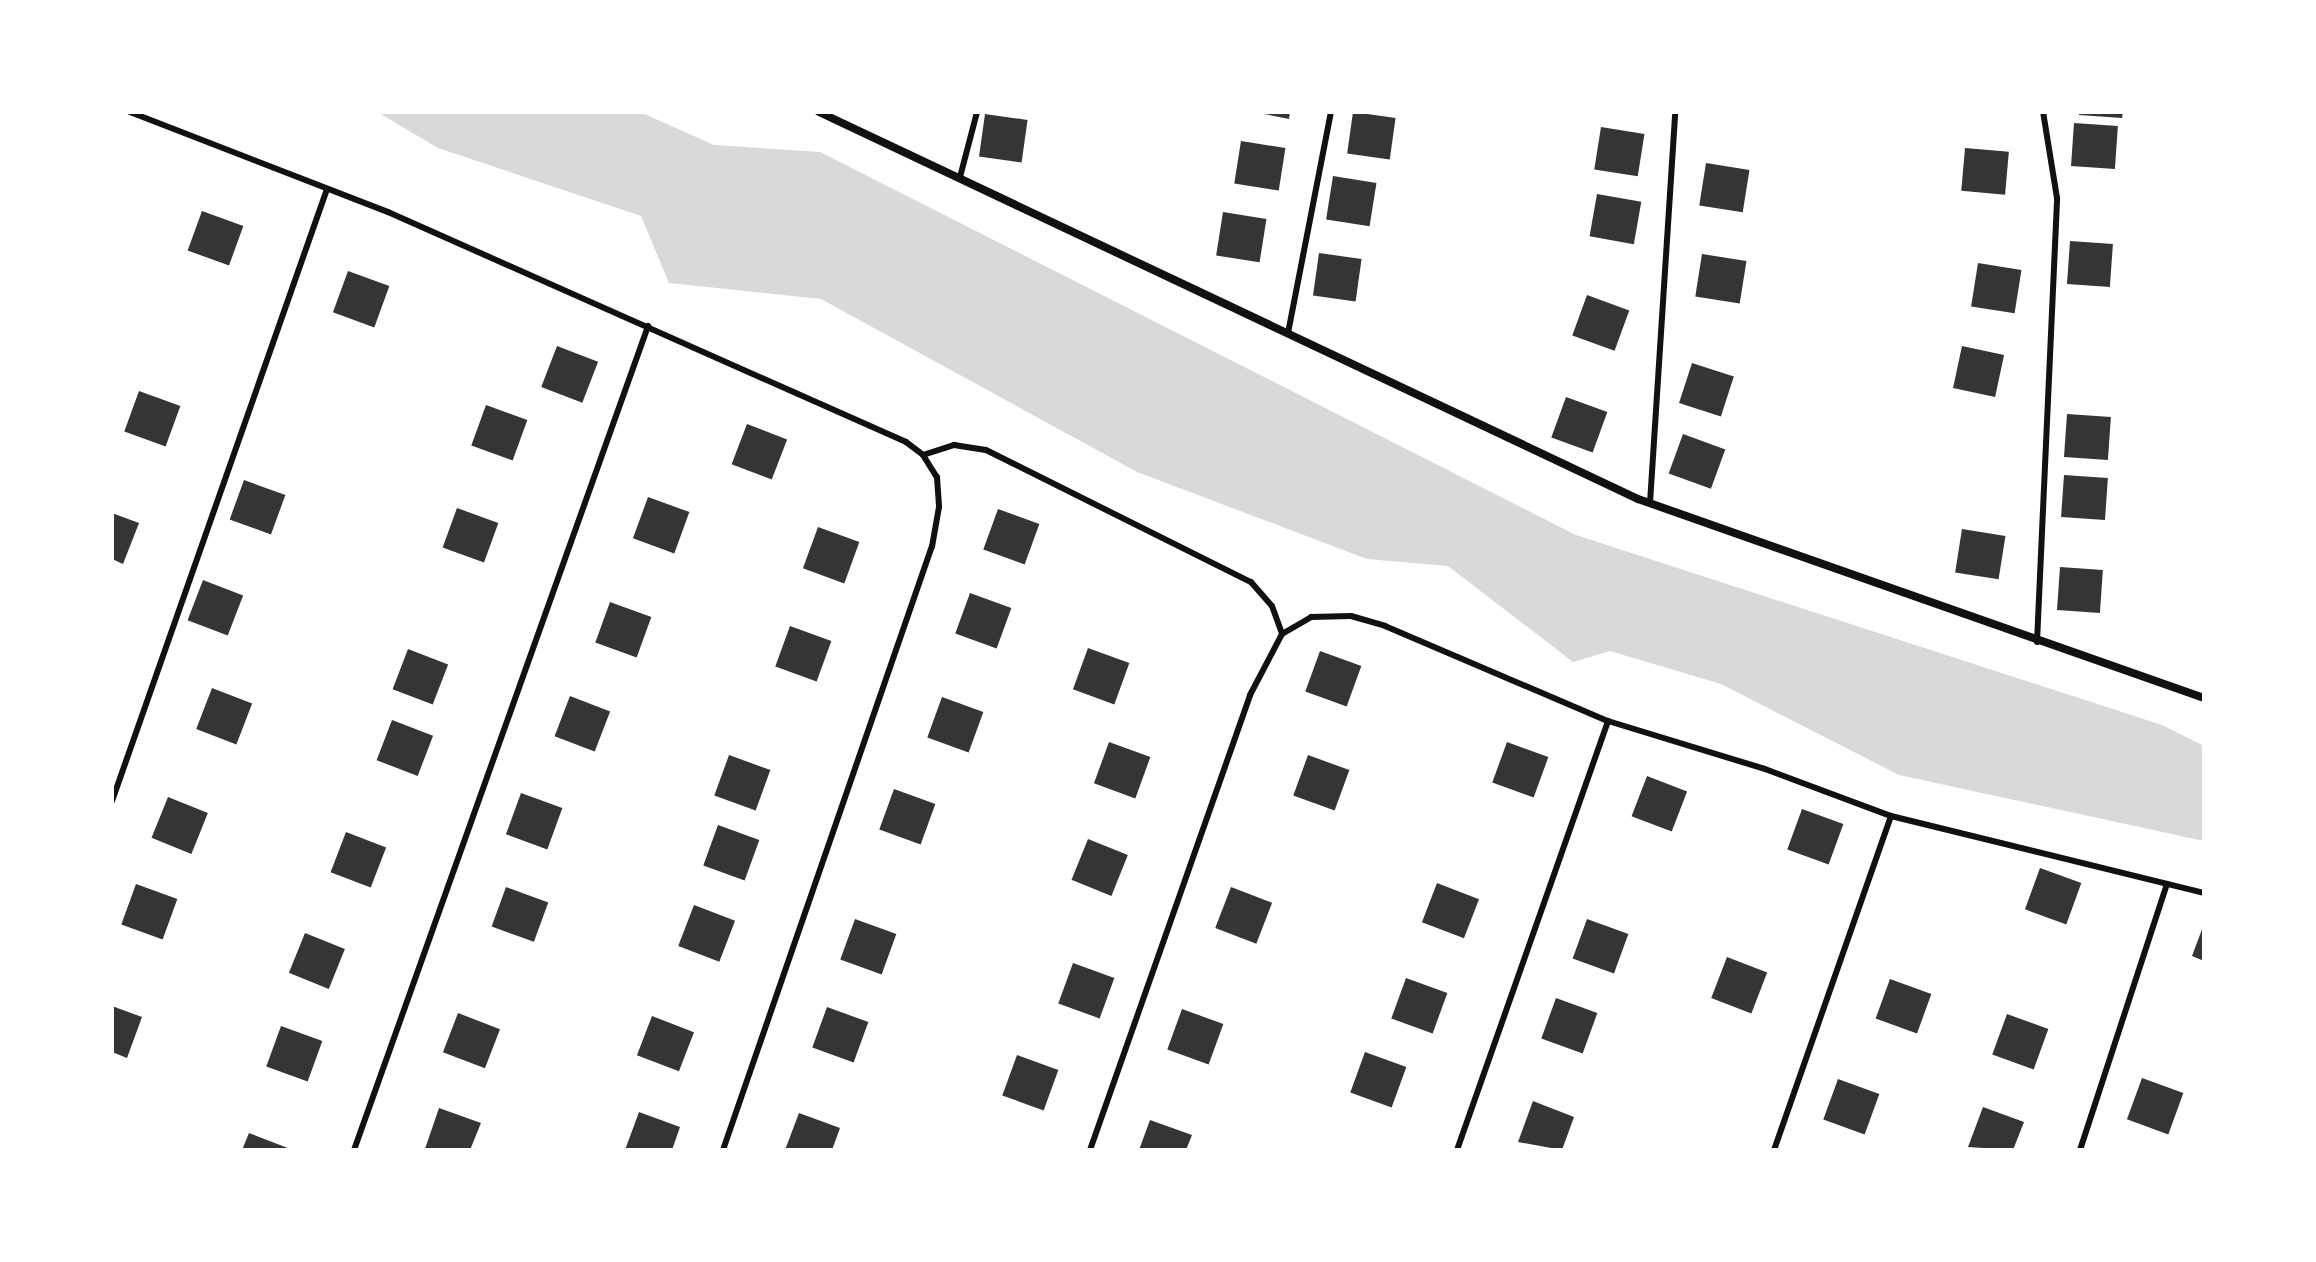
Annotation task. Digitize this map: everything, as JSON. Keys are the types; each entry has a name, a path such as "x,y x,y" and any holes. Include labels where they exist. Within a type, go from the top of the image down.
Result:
{"street":[{"path":"819,112 1650,503 2037,642 2204,698"}],"lane":[{"path":"130,112 326,192 388,212 906,442 923,455 937,477 939,507 932,546 723,1150"},
{"path":"960,177 977,112"},
{"path":"1288,333 1331,112"},
{"path":"1650,503 1675,112"},
{"path":"2037,642 2057,198 2043,112"},
{"path":"112,801 326,192"},
{"path":"354,1150 648,326"},
{"path":"923,455 954,445 986,450 1251,582 1272,606 1282,634"},
{"path":"1090,1150 1250,695 1282,634 1311,617 1351,616 1608,721 1765,769 1891,816 2204,893"},
{"path":"1457,1150 1608,721"},
{"path":"1774,1150 1891,816"},
{"path":"2080,1150 2167,884"}],"shaded area":[{"path":"377,112 640,112 714,145 820,152 1576,535 2162,725 2204,746 2204,841 1899,775 1721,684 1610,651 1573,662 1448,566 1367,559 1137,472 821,299 669,283 641,216 438,148"}],"building":[{"path":"1254,112 1290,112 1289,119"},
{"path":"1353,112 1396,118 1390,160 1347,154"},
{"path":"2079,112 2123,112 2122,118 2079,115"},
{"path":"985,114 1028,120 1022,163 979,157"},
{"path":"2074,123 2118,126 2115,169 2071,166"},
{"path":"1601,127 1644,134 1638,176 1594,169"},
{"path":"1241,141 1285,148 1279,191 1234,183"},
{"path":"1965,148 2009,152 2005,195 1961,191"},
{"path":"1706,163 1749,170 1743,212 1699,205"},
{"path":"1333,176 1376,183 1370,226 1326,219"},
{"path":"1597,194 1641,202 1634,244 1590,236"},
{"path":"202,211 243,226 229,266 188,250"},
{"path":"1223,212 1266,219 1260,262 1216,255"},
{"path":"2070,241 2113,244 2110,287 2067,284"},
{"path":"1319,253 1362,259 1356,302 1313,296"},
{"path":"1702,254 1746,261 1740,304 1695,296"},
{"path":"1978,263 2021,270 2015,313 1971,306"},
{"path":"348,271 389,286 374,327 333,312"},
{"path":"1587,295 1629,310 1615,351 1572,335"},
{"path":"557,346 598,362 582,403 541,387"},
{"path":"1962,346 2004,355 1995,397 1953,388"},
{"path":"1692,363 1734,377 1721,417 1679,403"},
{"path":"139,391 180,406 166,446 124,431"},
{"path":"1566,397 1607,412 1593,452 1551,437"},
{"path":"486,405 527,420 513,460 471,445"},
{"path":"2067,414 2111,417 2108,460 2064,457"},
{"path":"747,424 787,439 772,480 732,464"},
{"path":"1683,434 1725,449 1711,489 1669,473"},
{"path":"2064,475 2108,478 2105,520 2061,517"},
{"path":"244,480 285,495 271,535 230,519"},
{"path":"648,497 689,512 674,553 633,538"},
{"path":"457,508 498,523 484,563 443,547"},
{"path":"998,509 1039,524 1025,564 983,549"},
{"path":"112,513 139,523 123,564 112,559"},
{"path":"818,527 859,542 844,583 803,568"},
{"path":"1962,529 2005,536 1999,579 1955,572"},
{"path":"2060,567 2103,570 2100,613 2057,610"},
{"path":"203,580 243,595 228,636 188,620"},
{"path":"970,593 1011,608 997,648 955,633"},
{"path":"610,602 651,617 637,657 595,642"},
{"path":"790,626 831,641 817,681 775,666"},
{"path":"1088,648 1129,663 1114,704 1073,689"},
{"path":"408,649 448,664 433,705 393,689"},
{"path":"1320,651 1361,666 1347,706 1305,691"},
{"path":"212,688 252,703 236,744 196,729"},
{"path":"570,696 610,711 595,752 555,736"},
{"path":"942,697 983,712 969,752 927,737"},
{"path":"392,720 433,736 418,776 377,760"},
{"path":"1109,742 1150,757 1135,798 1094,783"},
{"path":"1507,742 1548,757 1534,797 1492,782"},
{"path":"729,755 770,770 756,810 714,795"},
{"path":"1308,755 1349,770 1335,810 1293,795"},
{"path":"1647,776 1687,791 1672,832 1632,816"},
{"path":"894,789 935,804 921,844 879,829"},
{"path":"521,793 562,808 547,849 506,834"},
{"path":"168,797 208,813 191,854 152,838"},
{"path":"1802,809 1843,824 1829,864 1787,849"},
{"path":"718,825 759,840 745,880 703,865"},
{"path":"346,832 386,847 371,888 331,872"},
{"path":"1088,839 1128,855 1111,896 1072,880"},
{"path":"2040,868 2081,883 2066,924 2025,909"},
{"path":"1437,883 1479,899 1464,938 1422,922"},
{"path":"136,884 177,899 163,939 121,924"},
{"path":"506,887 548,902 534,942 492,926"},
{"path":"1231,887 1272,903 1256,944 1215,928"},
{"path":"694,905 735,921 719,962 678,946"},
{"path":"855,919 896,934 882,974 840,959"},
{"path":"1587,919 1628,934 1614,974 1573,958"},
{"path":"2204,924 2204,961 2192,956"},
{"path":"305,933 345,949 329,989 289,973"},
{"path":"1727,957 1767,972 1751,1013 1711,998"},
{"path":"1073,963 1114,978 1100,1018 1058,1003"},
{"path":"1406,978 1447,993 1433,1033 1391,1018"},
{"path":"1890,979 1931,994 1917,1034 1876,1018"},
{"path":"1556,998 1597,1013 1583,1053 1541,1038"},
{"path":"112,1006 142,1017 127,1058 112,1052"},
{"path":"827,1007 868,1022 854,1062 812,1047"},
{"path":"1182,1009 1223,1024 1209,1064 1167,1049"},
{"path":"458,1013 500,1029 485,1068 443,1052"},
{"path":"2007,1014 2048,1029 2034,1069 1992,1054"},
{"path":"652,1016 694,1032 679,1071 637,1055"},
{"path":"281,1026 322,1041 308,1081 266,1066"},
{"path":"1365,1052 1406,1067 1392,1107 1350,1092"},
{"path":"1017,1055 1058,1070 1044,1110 1002,1095"},
{"path":"2142,1078 2183,1093 2168,1134 2127,1119"},
{"path":"1838,1079 1879,1094 1865,1134 1823,1119"},
{"path":"1533,1101 1574,1117 1562,1150 1518,1142"},
{"path":"1983,1107 2024,1122 2013,1150 1968,1147"},
{"path":"439,1108 481,1123 470,1150 425,1149"},
{"path":"639,1112 680,1127 672,1150 625,1150"},
{"path":"799,1113 840,1128 832,1150 785,1150"},
{"path":"1150,1120 1192,1135 1186,1150 1139,1150"},
{"path":"249,1133 293,1150 242,1150"}]}
